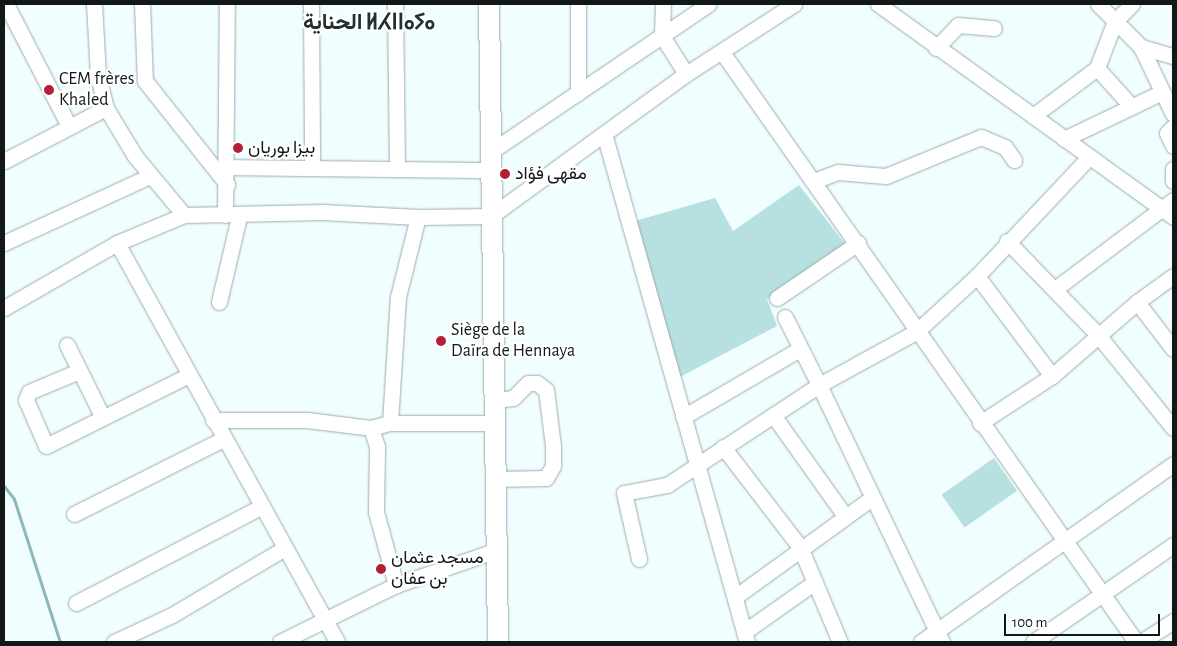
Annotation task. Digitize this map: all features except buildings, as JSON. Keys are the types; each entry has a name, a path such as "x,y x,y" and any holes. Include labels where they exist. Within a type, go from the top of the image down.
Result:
{"main road":[{"path":"489,4 494,551 498,642"}],"street":[{"path":"6,4 69,126"},
{"path":"94,4 98,76 106,108 150,176 184,215"},
{"path":"142,4 144,81 227,184"},
{"path":"219,302 232,216 227,184 227,4"},
{"path":"312,4 312,166"},
{"path":"396,4 397,168"},
{"path":"578,4 578,93"},
{"path":"663,4 662,36 686,74"},
{"path":"228,167 397,168 491,161 578,93 709,4"},
{"path":"4,308 117,243 184,215 232,216 322,212 418,218 491,216 605,137 686,74 794,4"},
{"path":"878,4 1088,157 1169,208 1055,289"},
{"path":"1108,11 1132,4"},
{"path":"1033,116 1098,68 1108,11"},
{"path":"1108,11 1142,47 1173,114"},
{"path":"936,48 958,25 994,28"},
{"path":"1142,47 1173,56"},
{"path":"722,52 858,243 916,332 980,423 1106,593 1136,642"},
{"path":"1098,68 1132,107"},
{"path":"1064,139 1162,92"},
{"path":"4,160 106,108"},
{"path":"1173,127 1167,133 1173,146"},
{"path":"605,137 746,637 815,582"},
{"path":"814,181 838,172 886,176 981,137 1005,147 1014,160"},
{"path":"639,559 624,492 667,485 820,386 916,332 977,276 1006,242 1088,157"},
{"path":"1173,169 1173,181"},
{"path":"4,244 150,176"},
{"path":"390,423 398,297 418,218"},
{"path":"1006,242 1055,289 1098,336 1173,428"},
{"path":"117,243 223,439 326,619 337,642"},
{"path":"777,298 858,243"},
{"path":"977,276 1052,376"},
{"path":"980,423 1052,376 1137,302 1173,276"},
{"path":"1137,302 1173,349"},
{"path":"785,317 820,386 939,637"},
{"path":"67,346 103,418"},
{"path":"683,417 800,349"},
{"path":"79,371 29,392 26,400 46,446 189,375"},
{"path":"494,400 513,398 528,383 537,383 546,390 554,446 553,466 546,478 494,479"},
{"path":"773,415 845,516"},
{"path":"213,420 307,420 370,428 390,423 494,423"},
{"path":"370,428 377,446 376,512 396,584"},
{"path":"74,514 223,439"},
{"path":"724,447 800,547 840,642"},
{"path":"920,642 939,637 1066,541 1173,464"},
{"path":"735,597 800,547 873,497"},
{"path":"76,603 262,506"},
{"path":"1033,642 1173,545"},
{"path":"114,642 172,615 285,548"},
{"path":"280,642 396,584 494,551"},
{"path":"1141,642 1173,621"}],"shaded area":[{"path":"799,185 846,245 767,299 777,326 678,378 635,221 715,198 733,231"},
{"path":"994,458 1017,491 965,527 942,495"}],"waterway":[{"path":"4,486 14,499 60,642"}],"place":[{"name":"CEM frères Khaled","path":"49,90"},
{"name":"بيزا بوريان","path":"238,148"},
{"name":"مقهى فؤاد","path":"505,174"},
{"name":"Siège de la Daïra de Hennaya","path":"441,341"},
{"name":"مسجد عثمان بن عفان","path":"381,569"}],"district":[{"name":"الحناية ⵍⵃⵏⵏⴰⵢⴰ","path":"369,23"}]}
